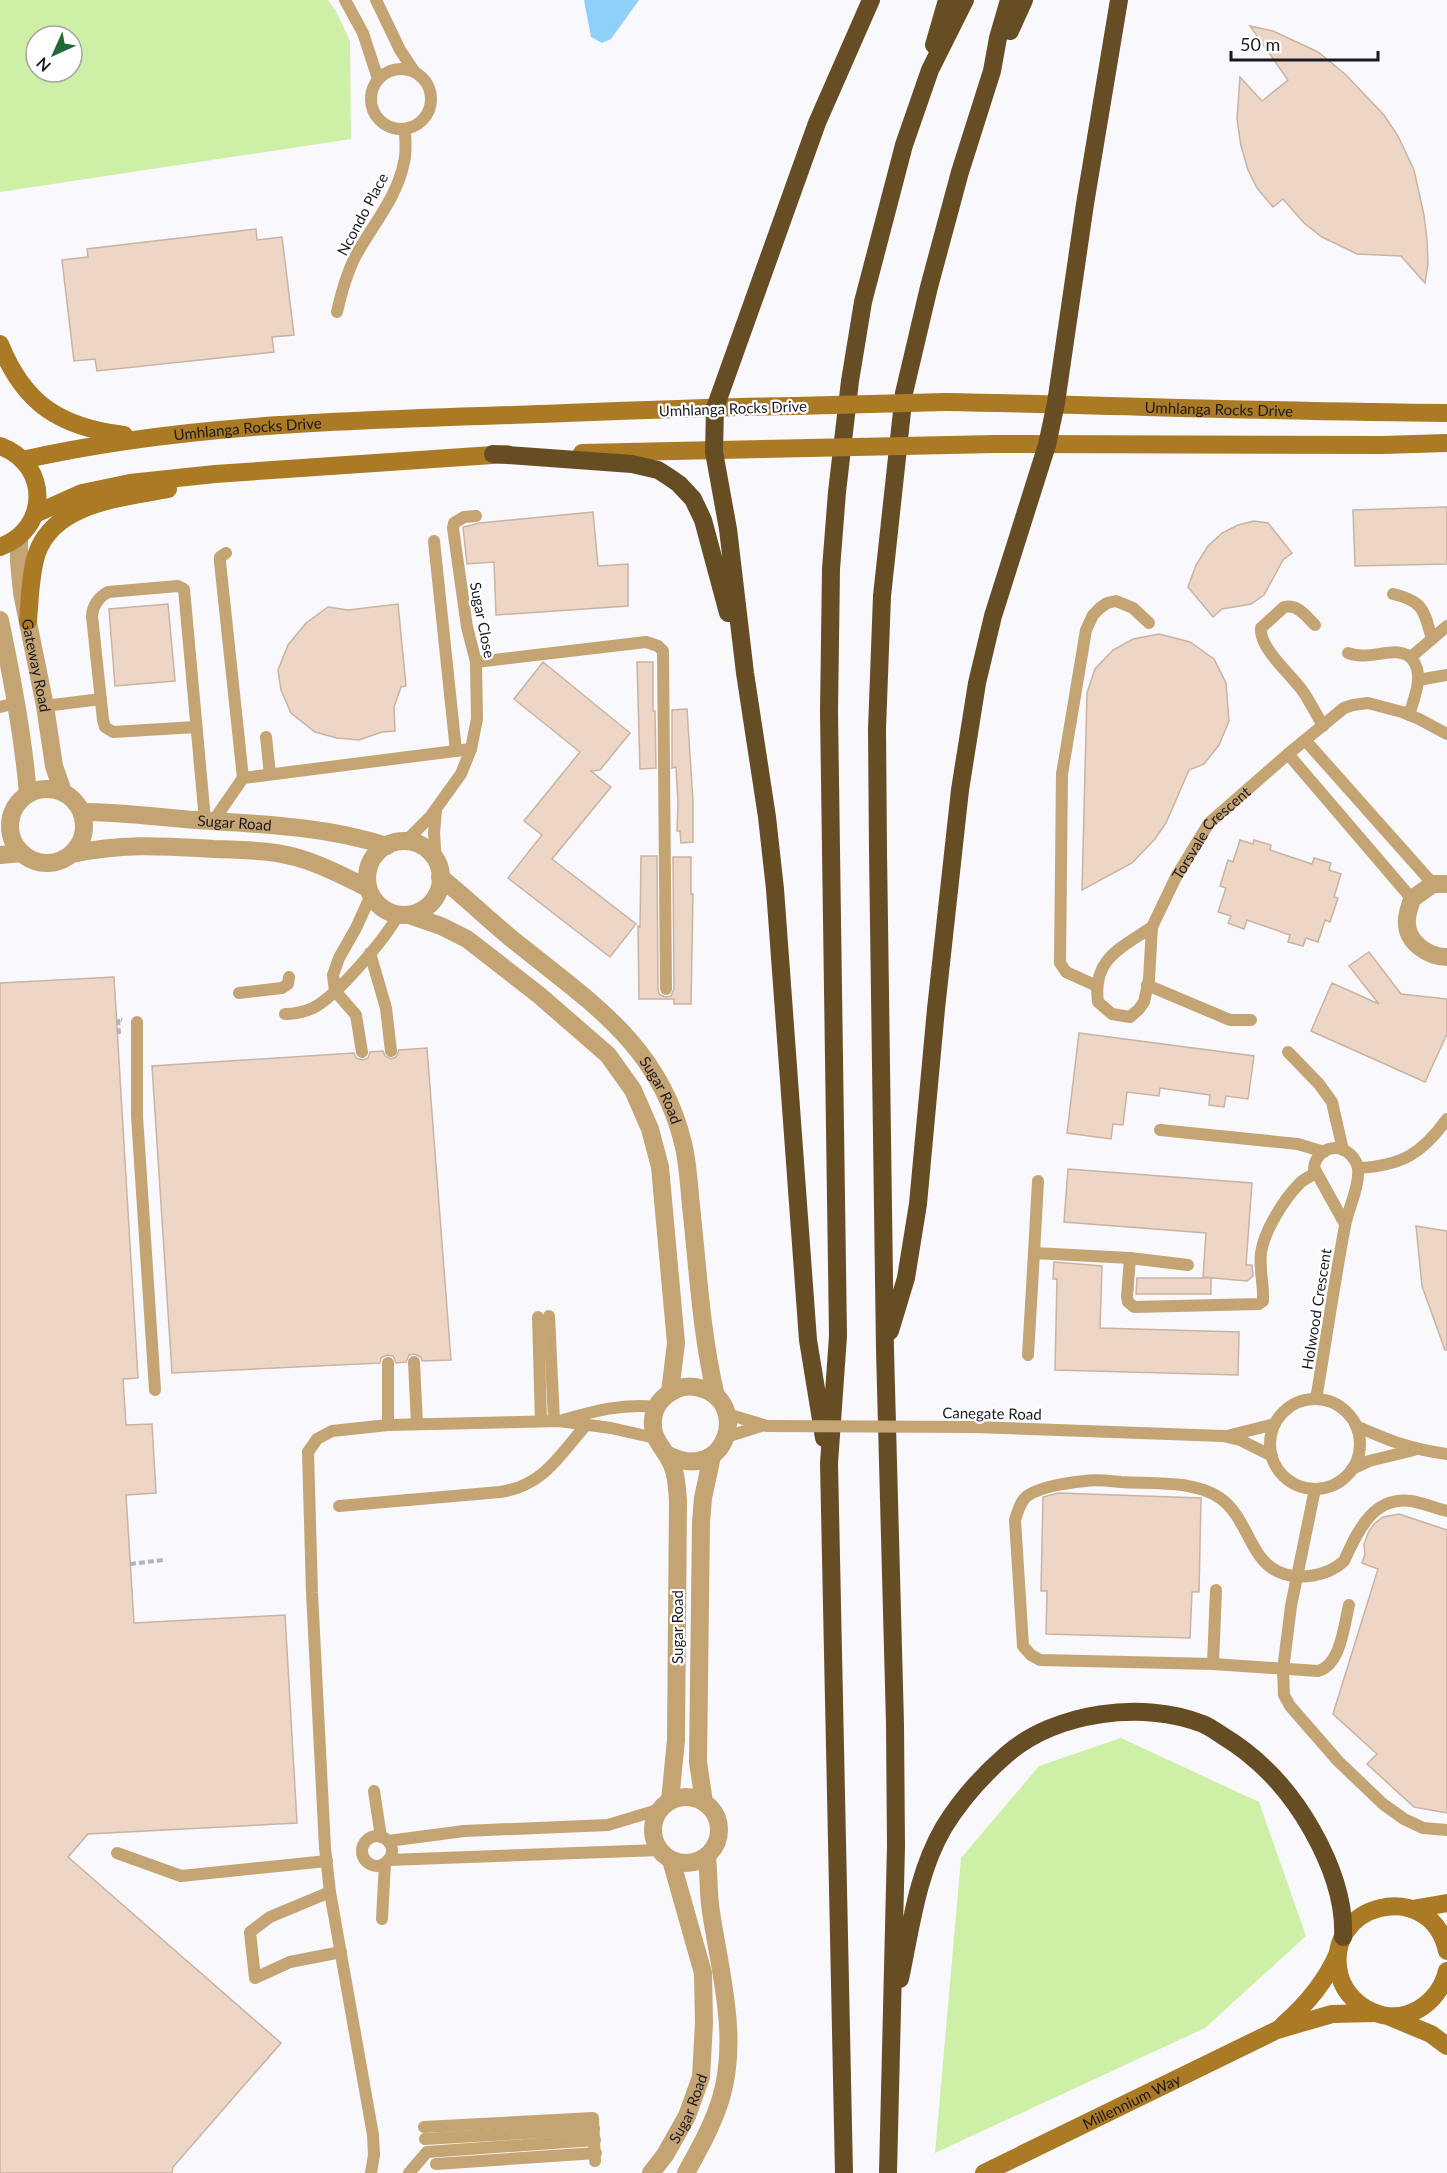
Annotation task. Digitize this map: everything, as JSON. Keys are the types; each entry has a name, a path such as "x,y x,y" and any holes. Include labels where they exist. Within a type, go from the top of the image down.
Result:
{"highway":[{"path":"828,1463 808,1340 775,889 728,529 714,452 715,408 816,123 871,0"},
{"path":"930,70 933,48 947,0"},
{"path":"844,2173 828,1463 838,1336 829,711 832,558 850,381 863,302 904,145 930,70 964,0"},
{"path":"888,2173 896,1846 885,1350 877,729 882,596 904,393 954,195 992,71 998,38 1009,0"},
{"path":"992,71 1024,0"},
{"path":"885,1350 906,1278 918,1204 960,790 977,683 993,616 1047,445 1056,403 1084,204 1119,0"},
{"path":"494,454 632,464 658,470 679,484 693,499 703,520 745,672"},
{"path":"891,2019 919,1890 930,1854 945,1826 976,1785 1007,1754 1045,1730 1078,1719 1113,1712 1171,1715 1204,1724 1238,1745 1272,1773 1300,1808 1323,1849 1337,1887 1340,1945"}],"main road":[{"path":"0,344 22,386 30,396 49,411 95,430 147,438"},
{"name":"Umhlanga Rocks Drive","path":"22,460 87,446 247,428 376,420 753,406 923,402 1056,403 1294,412 1447,413"},
{"path":"35,513 82,493 111,486 215,474 494,454 714,452 995,444 1382,445 1447,443"},
{"path":"0,547 19,537 29,526 35,513 38,497 30,470 22,460 1,445"},
{"path":"28,621 31,585 37,555 52,528 82,509 195,483 215,474"},
{"name":"Millennium Way","path":"1277,2030 1307,2002 1350,1926 1360,1916 1385,1906 1412,1909 1447,1903"},
{"path":"1412,1909 1430,1919 1442,1935 1447,1951"},
{"path":"1340,1945 1338,1968 1342,1983 1350,1996 1361,2006 1431,2034 1447,2046"},
{"name":"Millennium Way","path":"984,2173 1277,2030 1332,2014 1403,2015 1416,2012 1437,1994 1447,1971"}],"street":[{"name":"Gateway Road","path":"19,537 19,562 28,621 54,766 63,792"},
{"name":"Gateway Road","path":"0,620 8,705 25,758 28,794"},
{"path":"42,789 63,792 74,800 81,812 84,830 78,847 72,854 56,862 46,863 29,858 13,841 5,821 16,805 28,794 42,789"},
{"name":"Sugar Road","path":"81,812 284,825 368,840 387,846"},
{"path":"405,842 423,847 438,869 440,886 432,902 426,908 404,915 382,908 369,892 367,876 370,863 377,853 387,846 405,842"},
{"name":"Sugar Road","path":"72,854 113,846 140,845 267,852 322,866 369,892"},
{"path":"0,855 22,853"},
{"name":"Sugar Road","path":"438,869 512,939 601,1010 633,1043 657,1075 674,1110 684,1145 706,1354 716,1396"},
{"path":"1440,884 1412,899 1407,924 1409,933 1423,950 1432,955 1447,957"},
{"name":"Sugar Road","path":"404,915 441,926 467,939 539,994 608,1055 633,1089 650,1129 660,1167 676,1343 670,1392"},
{"path":"693,1386 705,1389 716,1396 727,1414 728,1425 726,1437 712,1456 701,1461 678,1460 668,1455 655,1437 653,1422 656,1407 670,1392 681,1387 693,1386"},
{"name":"Sugar Road","path":"665,1805 676,1740 678,1501 675,1476 668,1455"},
{"name":"Sugar Road","path":"704,1802 698,1762 700,1522 712,1456"},
{"path":"687,1797 704,1802 713,1812 719,1824 718,1838 707,1857 689,1864 665,1855 654,1837 654,1822 665,1805 687,1797"},
{"name":"Sugar Road","path":"651,2173 665,2155 687,2116 701,2077 704,2023 703,1973 665,1855"},
{"name":"Sugar Road","path":"686,2173 712,2123 722,2096 728,2047 724,1983 711,1910 707,1857"}],"lane":[{"path":"345,0 363,33 378,79"},
{"path":"376,0 400,50 414,71 428,85 431,104 422,122 405,129 394,129 377,118 372,109 373,88 378,79 395,69 414,71"},
{"name":"Ncondo Place","path":"337,312 353,261 385,210 398,184 405,160 405,129"},
{"name":"Sugar Close","path":"405,842 436,809 461,774 471,749 477,719 476,662 467,627 453,528 457,521 464,517 476,516"},
{"path":"434,541 456,751"},
{"path":"226,553 220,557 220,562 243,778"},
{"path":"196,727 113,732 105,727 92,615 94,604 108,592 182,587 186,594 196,727 209,820"},
{"path":"1393,594 1410,598 1422,608 1432,639"},
{"path":"1149,623 1133,608 1116,601 1107,603 1093,615 1086,630 1062,774 1060,963 1066,972 1097,986 1098,975 1111,955 1152,927"},
{"path":"1315,625 1298,609 1289,605 1260,631 1263,640 1304,692 1323,726"},
{"path":"1411,657 1447,626"},
{"path":"476,662 646,642 658,646 663,651 666,988"},
{"path":"1348,654 1360,657 1400,652 1411,657 1416,664 1418,680 1409,715"},
{"path":"1418,680 1447,675"},
{"path":"45,706 101,699"},
{"name":"Torsvale Crescent","path":"1097,986 1098,1002 1112,1014 1130,1017 1139,1009 1144,1002 1147,985 1152,927 1176,877 1209,823 1344,708 1361,703 1379,705 1409,715 1447,734"},
{"path":"266,736 270,774"},
{"path":"1305,741 1440,884"},
{"path":"209,820 243,778 471,749"},
{"path":"1288,754 1412,899"},
{"path":"436,809 434,833 438,869"},
{"path":"362,1052 356,1015 335,991 333,975 335,966 356,928 369,892"},
{"path":"285,1014 312,1008 335,991 404,915"},
{"path":"370,952 386,1008 391,1050"},
{"path":"239,993 282,988 288,984 289,977"},
{"path":"1147,985 1230,1020 1251,1020"},
{"path":"137,1022 137,1116 155,1390"},
{"path":"1288,1052 1319,1084 1332,1102 1343,1150"},
{"path":"1345,1224 1316,1173 1315,1160 1324,1152 1336,1148 1343,1150 1354,1159 1358,1168 1383,1166 1408,1158 1434,1138 1447,1119"},
{"path":"1160,1130 1298,1144 1324,1152"},
{"name":"Holwood Crescent","path":"1316,1399 1345,1224 1358,1168"},
{"path":"1130,1258 1127,1297 1128,1302 1134,1307 1259,1304 1263,1301 1262,1250 1269,1229 1300,1183 1316,1173"},
{"path":"1028,1355 1038,1181"},
{"path":"1034,1253 1130,1258 1188,1265"},
{"path":"541,1421 543,1316 557,1421"},
{"path":"414,1362 417,1424"},
{"path":"388,1363 388,1425"},
{"path":"1316,1399 1333,1403 1347,1412 1356,1426 1360,1440 1359,1456 1352,1469 1342,1480 1315,1489 1291,1606 1283,1670 1284,1695 1290,1706 1338,1761 1383,1804 1404,1819 1423,1828 1447,1830"},
{"name":"Canegate Road","path":"1223,1436 1275,1424 1282,1413 1292,1405 1304,1400 1316,1399"},
{"path":"557,1421 636,1404 656,1407"},
{"name":"Canegate Road","path":"727,1414 764,1426"},
{"path":"371,2173 374,2155 373,2135 330,1892 327,1861 306,1460 308,1452 317,1439 332,1431 388,1425 557,1421 655,1437"},
{"path":"1272,1456 1270,1440 1275,1424"},
{"path":"339,1506 518,1489 536,1480 586,1425"},
{"name":"Canegate Road","path":"726,1437 764,1426 975,1427 1223,1436 1240,1440 1272,1456 1278,1469 1288,1479 1301,1486 1315,1489"},
{"path":"1356,1426 1392,1442 1415,1449 1447,1454"},
{"path":"1352,1469 1369,1461 1415,1449"},
{"path":"1349,1605 1335,1658 1329,1667 1318,1671 1119,1660 1047,1661 1031,1655 1023,1646 1015,1520 1025,1497 1037,1490 1087,1480 1182,1486 1204,1490 1220,1498 1243,1523 1257,1554 1265,1564 1281,1574 1297,1576 1324,1574 1339,1566 1344,1562 1362,1524 1373,1512 1385,1506 1411,1501 1447,1512"},
{"path":"1213,1664 1216,1590"},
{"path":"374,1791 385,1839 392,1849 387,1862 382,1919"},
{"path":"665,1805 608,1825 464,1831 385,1839 374,1836 363,1845 362,1852 365,1859 378,1866 387,1862 665,1855"},
{"path":"117,1853 181,1876 327,1861"},
{"path":"330,1892 270,1917 250,1932 255,1978 290,1962 341,1952"},
{"path":"425,2133 593,2118 595,2146"},
{"path":"436,2164 595,2146"},
{"path":"409,2173 427,2152 595,2146"}],"path":[{"path":"130,1564 163,1560"}],"green space":[{"path":"0,0 328,0 336,11 350,41 351,139 0,192"},
{"path":"1121,1738 1259,1802 1306,1936 1205,2028 935,2153 961,1858 1039,1766"}],"water":[{"path":"584,0 639,0 611,39 602,43 591,37"}],"building":[{"path":"1250,26 1273,31 1318,52 1345,74 1384,115 1398,136 1414,170 1427,240 1428,264 1425,283 1401,256 1357,254 1322,237 1304,223 1283,199 1273,207 1257,188 1248,170 1241,146 1237,119 1240,77 1262,101 1288,80"},
{"path":"256,229 257,240 282,237 294,335 272,337 274,352 97,371 95,359 74,361 62,260 88,257 87,249"},
{"path":"1447,507 1447,564 1355,566 1353,510"},
{"path":"593,512 598,566 628,564 628,606 496,615 494,562 467,564 463,527 480,523"},
{"path":"1254,521 1268,523 1292,553 1283,560 1264,595 1251,604 1222,609 1213,617 1188,587 1196,565 1208,546 1222,533 1238,525"},
{"path":"168,604 175,681 115,686 109,609"},
{"path":"398,604 406,686 401,687 394,707 395,731 382,732 359,740 337,738 315,732 291,713 281,690 278,670 288,645 306,623 328,607 348,610"},
{"path":"1159,634 1190,642 1214,659 1226,683 1229,721 1219,745 1204,764 1189,770 1166,823 1155,839 1132,863 1082,890 1087,693 1095,669 1113,650 1133,639"},
{"path":"543,662 630,733 600,770 591,771 611,787 552,859 636,924 610,957 508,878 542,835 524,821 580,752 514,699"},
{"path":"637,662 653,662 656,768 640,769"},
{"path":"687,709 693,801 693,842 681,843 680,831 677,831 676,767 672,768 672,710"},
{"path":"1240,840 1253,844 1254,840 1271,845 1270,850 1312,864 1314,858 1331,863 1329,870 1341,874 1334,897 1338,898 1330,922 1325,920 1318,942 1306,938 1303,946 1288,942 1290,935 1247,920 1244,929 1228,923 1231,916 1218,912 1226,888 1220,886 1228,860 1233,862"},
{"path":"641,856 657,856 658,989 659,994 665,997 671,996 674,989 673,857 691,857 691,894 693,894 691,1004 674,1004 674,999 639,999 638,926 640,927"},
{"path":"1369,952 1401,994 1447,999 1447,1034 1425,1082 1311,1031 1332,983 1379,1004 1349,966"},
{"path":"114,977 138,1378 123,1379 126,1425 152,1424 156,1493 126,1495 134,1623 285,1615 297,1823 88,1834 68,1857 281,2043 173,2167 172,2173 0,2173 0,983"},
{"path":"1079,1033 1254,1056 1248,1099 1226,1096 1224,1107 1209,1105 1210,1095 1160,1088 1159,1096 1127,1092 1123,1125 1113,1124 1111,1139 1067,1133"},
{"path":"427,1048 451,1360 422,1361 421,1357 414,1354 409,1355 406,1362 396,1363 393,1356 387,1355 381,1358 380,1363 172,1373 152,1066 354,1053 356,1058 363,1060 368,1058 370,1052 383,1051 385,1056 391,1059 396,1057 399,1050"},
{"path":"1068,1169 1252,1183 1246,1265 1252,1265 1253,1276 1247,1281 1203,1277 1206,1233 1064,1222"},
{"path":"1416,1226 1447,1231 1447,1350 1445,1350 1422,1286"},
{"path":"1054,1262 1102,1266 1100,1328 1239,1332 1238,1375 1055,1370 1057,1279 1053,1279"},
{"path":"1137,1278 1211,1278 1211,1294 1136,1294"},
{"path":"1058,1493 1201,1498 1199,1592 1192,1592 1190,1638 1046,1634 1047,1591 1041,1591 1043,1497"},
{"path":"1399,1514 1447,1530 1447,1813 1414,1807 1367,1764 1377,1754 1333,1714 1378,1569 1362,1563 1365,1554 1364,1544 1375,1523 1383,1517"}]}
